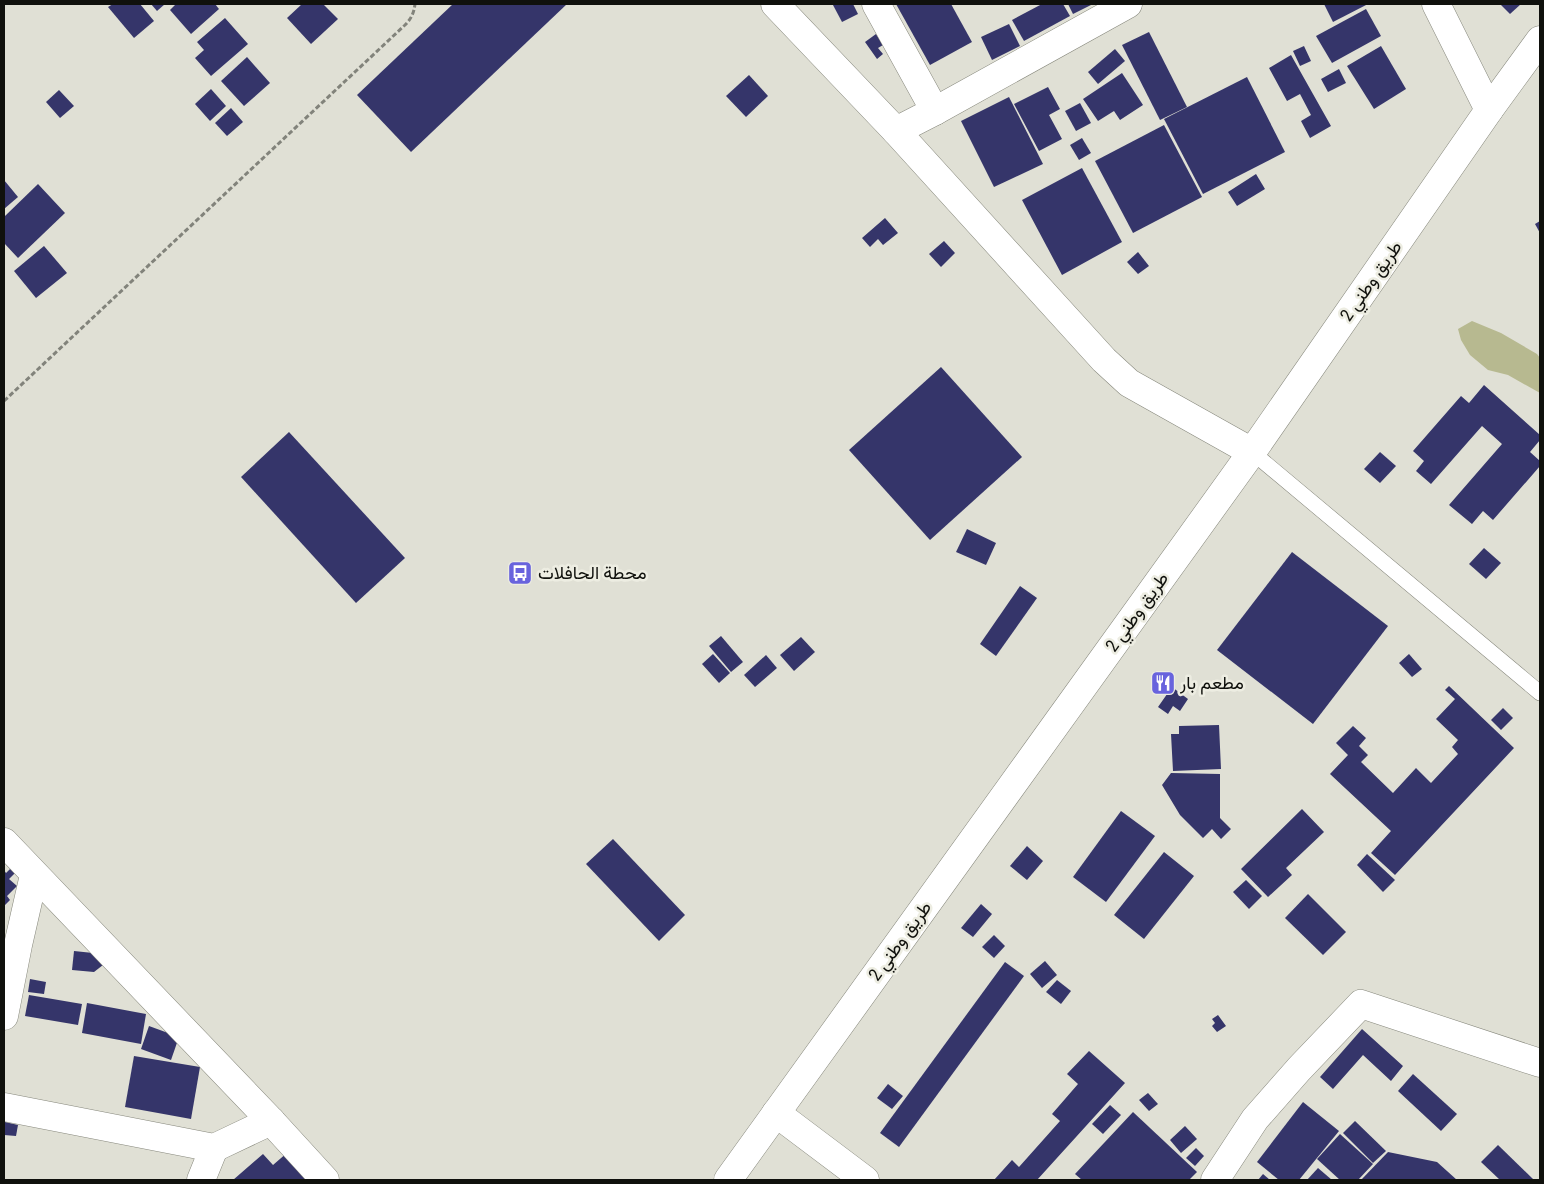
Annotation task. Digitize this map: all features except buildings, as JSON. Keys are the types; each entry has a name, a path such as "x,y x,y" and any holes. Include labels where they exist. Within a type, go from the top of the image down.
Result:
{"main road":[{"path":"775,4 896,132 1097,352 1129,383 1252,452"},
{"path":"876,4 935,112"},
{"path":"896,132 1128,4"},
{"path":"1436,4 1489,110"},
{"name":"طريق وطني 2","path":"728,1180 1252,452 1489,110 1540,40"},
{"path":"4,842 325,1180"},
{"path":"4,1016 11,944 34,875"},
{"path":"1215,1180 1255,1119 1299,1069 1361,1004 1540,1064"},
{"path":"4,1107 214,1148 271,1121"},
{"path":"776,1113 865,1180"},
{"path":"201,1180 214,1148"}],"lane":[{"path":"1252,452 1540,694"}],"path":[{"path":"4,401 405,26 411,19 415,4"}],"green space":[{"path":"1472,321 1501,333 1537,354 1540,358 1540,393 1508,375 1488,370 1470,355 1461,340 1458,329"}],"place":[{"name":"محطة الحافلات","path":"520,573"},
{"name":"مطعم بار","path":"1163,683"}]}
